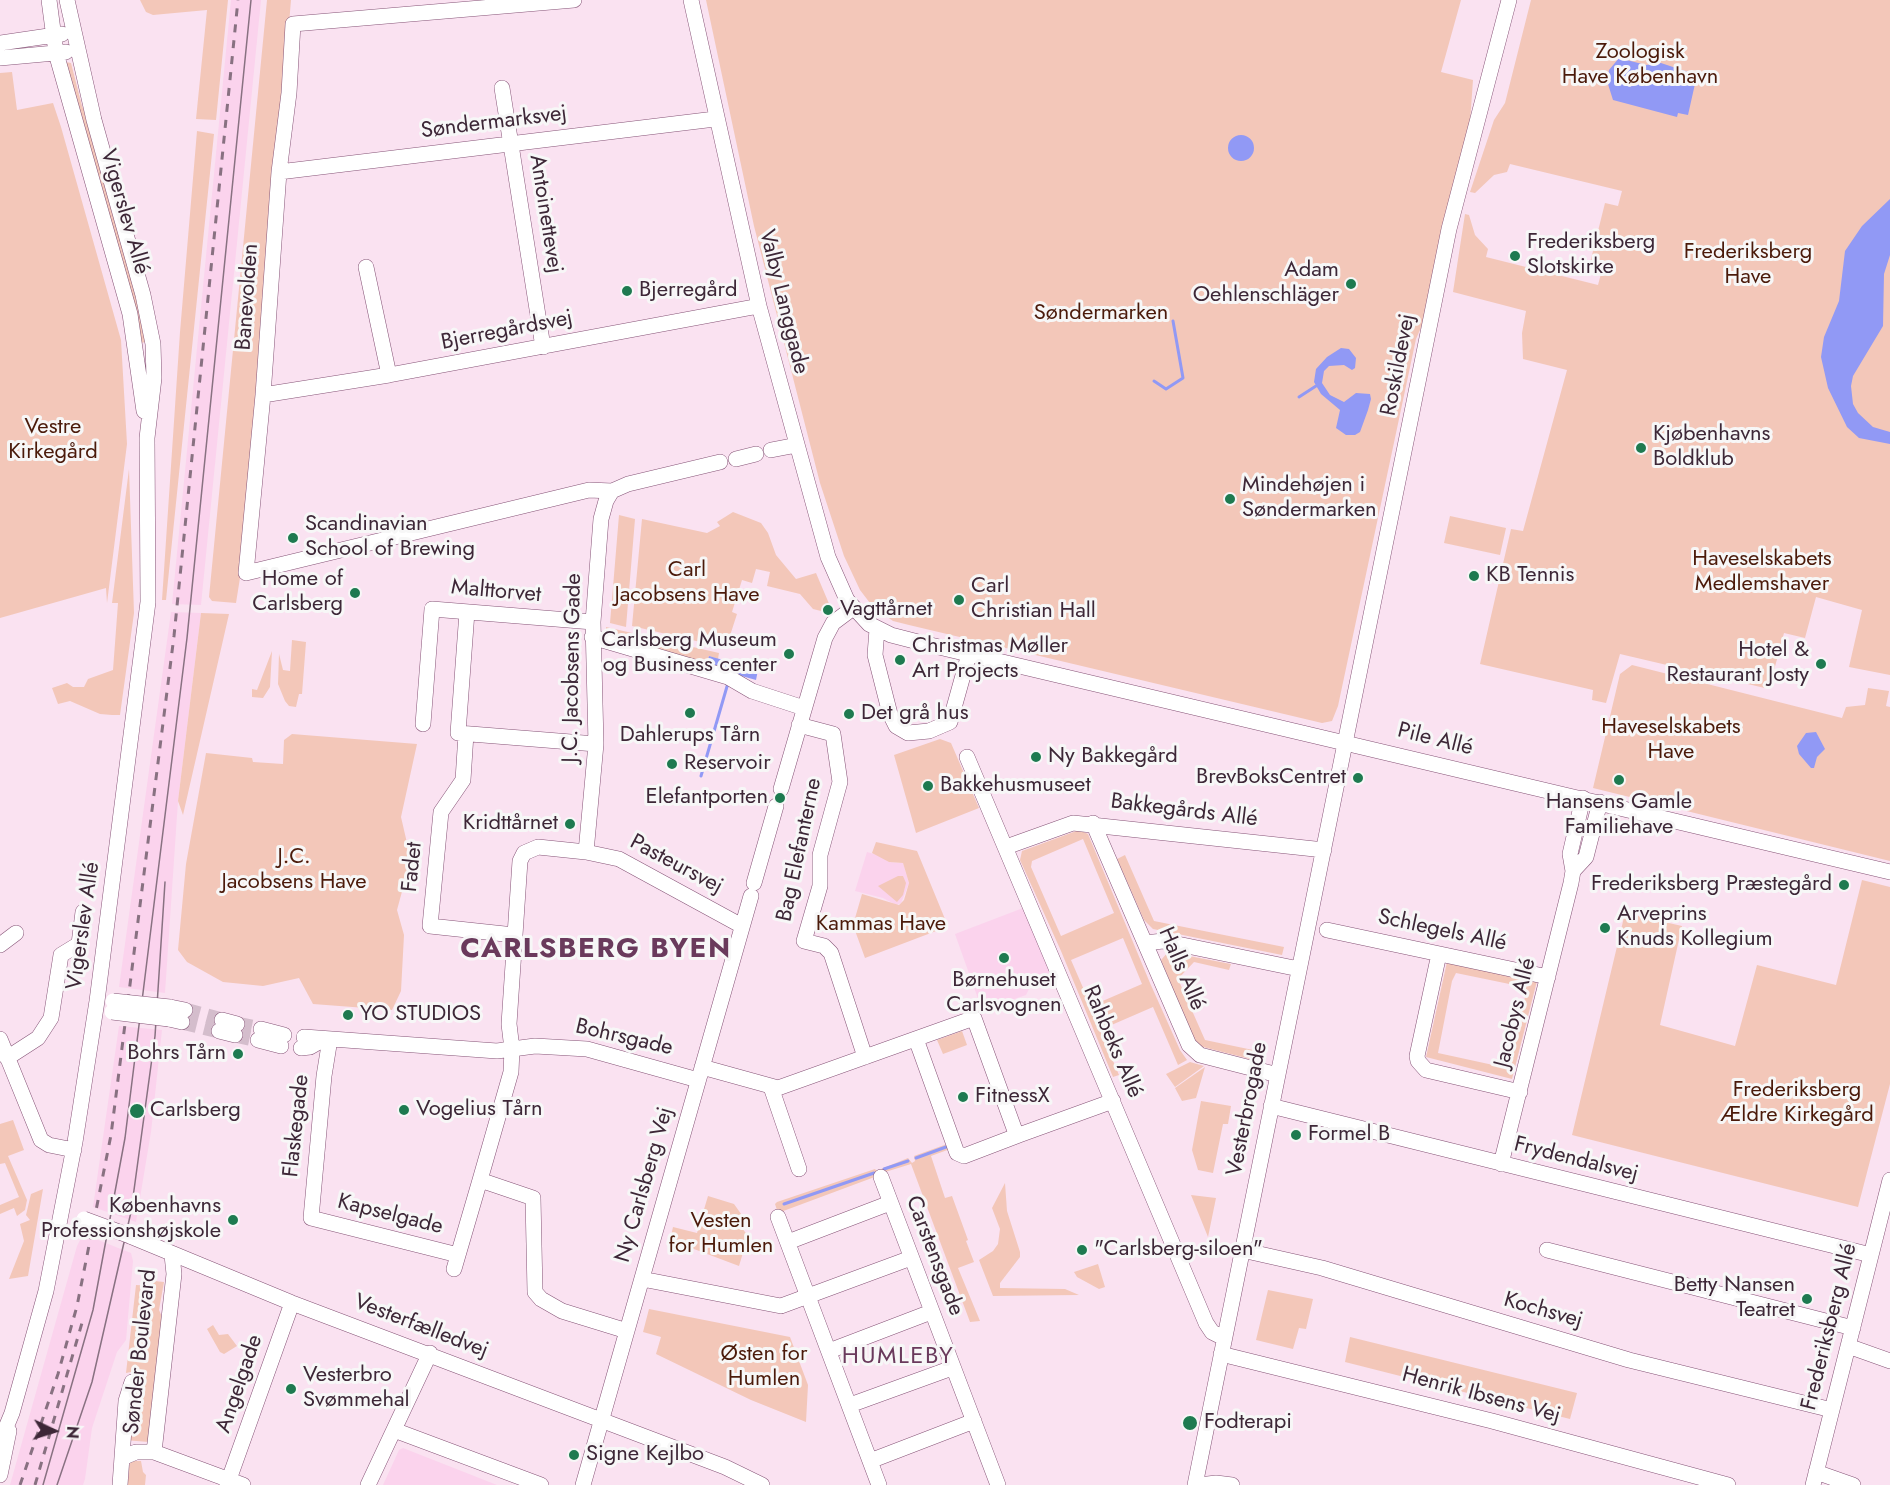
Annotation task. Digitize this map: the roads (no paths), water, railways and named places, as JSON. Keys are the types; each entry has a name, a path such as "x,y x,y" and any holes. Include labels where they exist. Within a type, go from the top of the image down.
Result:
{"street":[{"name":"Vigerslev Allé","path":"49,0 56,53 130,314 147,438"},
{"name":"Vigerslev Allé","path":"0,1475 12,1413 45,1291 74,1150 97,1001 147,614 147,438 154,371 149,318 78,50 67,0"},
{"name":"Banevolden","path":"574,0 293,24 289,93 279,172 263,395 246,573 589,490 612,491"},
{"name":"Valby Langgade","path":"691,0 715,118 759,306 828,557 853,608"},
{"name":"Roskildevej","path":"1346,742 1449,229 1509,0"},
{"path":"0,43 74,32"},
{"path":"0,58 78,50"},
{"name":"Antoinettevej","path":"502,88 543,347"},
{"name":"Søndermarksvej","path":"279,172 715,118"},
{"path":"366,267 389,375"},
{"name":"Bjerregårdsvej","path":"263,395 389,375 759,306"},
{"path":"736,459 797,445"},
{"path":"612,491 628,484 720,462"},
{"name":"J.C. Jacobsens Gade","path":"586,852 596,744 593,629 601,519 612,491"},
{"path":"781,789 829,630 853,608"},
{"name":"Pile Allé","path":"853,608 878,629 891,635 1890,872"},
{"name":"Malttorvet","path":"423,724 432,609 593,629 728,676 752,691 804,708"},
{"name":"Fadet","path":"467,612 462,734 463,780 441,812 430,927 514,935"},
{"path":"878,629 875,655 896,726 908,733 921,733 950,722 969,654"},
{"name":"Bag Elefanterne","path":"799,725 833,734 840,782 820,855 820,886 804,941 824,946 831,953 865,1057"},
{"path":"462,734 596,744"},
{"name":"Vesterbrogade","path":"1198,1485 1224,1338 1346,742"},
{"name":"Rahbeks Allé","path":"967,757 1206,1323 1212,1332 1224,1338"},
{"name":"Jacobys Allé","path":"1501,1164 1573,871 1570,854 1583,798"},
{"name":"Jacobys Allé","path":"1573,871 1586,857 1600,802"},
{"name":"Ny Carlsberg Vej","path":"583,1485 776,806"},
{"name":"Bakkegårds Allé","path":"1006,847 1073,823 1093,823 1324,850"},
{"name":"Halls Allé","path":"1093,823 1193,1051 1278,1075"},
{"name":"Pasteursvej","path":"514,935 520,861 524,853 538,847 586,852 619,859 742,926"},
{"path":"8,1058 38,1038 51,1018 62,955 79,944 83,912"},
{"name":"Schlegels Allé","path":"1327,930 1548,977"},
{"path":"0,945 16,933"},
{"path":"514,935 508,1024 512,1049 512,1072 480,1180 533,1198 535,1292 541,1299 562,1311 627,1331"},
{"path":"1145,943 1163,941 1299,969"},
{"path":"1439,954 1417,1056 1418,1062 1426,1070 1520,1092"},
{"path":"97,1001 113,1006 177,1015"},
{"path":"799,1169 771,1087 778,1088 974,1018 1015,1131 1019,1135"},
{"path":"220,1025 236,1029"},
{"path":"260,1035 283,1040"},
{"path":"0,1039 42,1140 49,1145 74,1150"},
{"name":"Bohrsgade","path":"303,1043 310,1047 327,1039 497,1051 547,1046 587,1049 771,1087"},
{"name":"Flaskegade","path":"311,1218 327,1039"},
{"path":"916,1039 957,1152 964,1156 1113,1101"},
{"name":"Frydendalsvej","path":"1271,1106 1871,1255"},
{"name":"Carstensgade","path":"881,1178 998,1485"},
{"name":"Kapselgade","path":"311,1218 456,1262 480,1180"},
{"name":"Frederiksberg Allé","path":"1815,1479 1890,1180"},
{"path":"788,1242 890,1203"},
{"name":"Vesterfælledvej","path":"63,1210 292,1303 430,1353 725,1467 762,1485"},
{"path":"778,1217 879,1485"},
{"name":"Kochsvej","path":"1242,1250 1322,1268 1629,1360 1832,1410"},
{"path":"1547,1250 1853,1328"},
{"name":"Sønder Boulevard","path":"154,1452 174,1274 172,1255"},
{"path":"642,1279 781,1306 911,1258"},
{"name":"Angelgade","path":"234,1483 292,1303"},
{"path":"829,1351 931,1312"},
{"path":"1848,1346 1890,1360"},
{"path":"368,1485 430,1353"},
{"name":"Henrik Ibsens Vej","path":"1221,1354 1492,1421 1728,1485"},
{"path":"850,1405 952,1368"},
{"name":"Sønder Boulevard","path":"120,1485 126,1401 132,1382"},
{"name":"Vigerslev Allé","path":"0,1442 12,1413"},
{"path":"870,1461 974,1421"},
{"path":"394,1430 541,1485"},
{"path":"122,1458 136,1452 154,1452 234,1483"},
{"path":"1815,1479 1854,1485"},
{"path":"1198,1485 1216,1483 1232,1485"}],"water":[{"path":"1619,58 1646,65 1661,63 1697,75 1688,115 1678,113 1677,117 1613,100 1607,81 1609,70"},
{"path":"1241,135 1250,139 1254,148 1250,157 1241,161 1232,157 1228,148 1232,139"},
{"path":"1890,199 1890,255 1884,274 1883,326 1853,376 1851,386 1853,404 1858,413 1873,427 1890,432 1890,444 1859,438 1847,427 1828,388 1821,357 1824,337 1839,301 1845,251 1862,226"},
{"path":"1341,348 1349,349 1356,358 1355,368 1352,370 1344,365 1329,366 1324,371 1322,383 1330,395 1344,402 1356,393 1370,394 1371,399 1360,432 1355,435 1346,435 1336,428 1340,410 1321,394 1314,382 1316,369 1327,357"},
{"path":"709,656 758,670 756,680 706,666"},
{"path":"1816,732 1825,749 1817,757 1814,768 1811,768 1799,754 1797,746 1806,733"}],"waterway":[{"path":"1154,381 1166,389 1183,378 1173,321"},
{"path":"1299,397 1316,386"},
{"path":"701,776 728,683"},
{"path":"916,1158 946,1147"},
{"path":"884,1169 908,1161"},
{"path":"784,1204 874,1173"}],"tunnel":[{"path":"185,1010 222,1020"},
{"path":"182,1022 219,1031"},
{"path":"237,1024 261,1029"},
{"path":"235,1035 258,1040"}],"tram line":[{"path":"43,1485 93,1310 125,1138 187,638 251,0"},
{"path":"57,1485 92,1382 131,1212 155,1036 165,882"}],"railway":[{"path":"20,1485 58,1374 77,1306 111,1135 174,636 238,0"},
{"path":"35,1485 84,1316"}],"place":[{"name":"Frederiksberg Slotskirke","path":"1515,256"},
{"name":"Adam Oehlenschläger","path":"1351,284"},
{"name":"Bjerregård","path":"627,291"},
{"name":"Kjøbenhavns Boldklub","path":"1641,448"},
{"name":"Mindehøjen i Søndermarken","path":"1230,499"},
{"name":"Scandinavian School of Brewing","path":"293,538"},
{"name":"KB Tennis","path":"1474,576"},
{"name":"Home of Carlsberg","path":"355,593"},
{"name":"Carl Christian Hall","path":"959,600"},
{"name":"Vagttårnet","path":"828,610"},
{"name":"Carlsberg Museum og Business center","path":"789,654"},
{"name":"Christmas Møller Art Projects","path":"900,660"},
{"name":"Hotel & Restaurant Josty","path":"1821,664"},
{"name":"Dahlerups Tårn","path":"690,713"},
{"name":"Det grå hus","path":"849,714"},
{"name":"Ny Bakkegård","path":"1036,757"},
{"name":"Reservoir","path":"672,764"},
{"name":"BrevBoksCentret","path":"1358,778"},
{"name":"Hansens Gamle Familiehave","path":"1619,780"},
{"name":"Bakkehusmuseet","path":"928,786"},
{"name":"Elefantporten","path":"780,798"},
{"name":"Kridttårnet","path":"570,824"},
{"name":"Frederiksberg Præstegård","path":"1844,885"},
{"name":"Arveprins Knuds Kollegium","path":"1605,928"},
{"name":"Børnehuset Carlsvognen","path":"1004,958"},
{"name":"YO STUDIOS","path":"348,1015"},
{"name":"Bohrs Tårn","path":"238,1054"},
{"name":"FitnessX","path":"963,1097"},
{"name":"Vogelius Tårn","path":"404,1110"},
{"name":"Carlsberg","path":"137,1111"},
{"name":"Formel B","path":"1296,1135"},
{"name":"Københavns Professionshøjskole","path":"233,1220"},
{"name":"\"Carlsberg-siloen\"","path":"1082,1250"},
{"name":"Betty Nansen Teatret","path":"1807,1299"},
{"name":"Vesterbro Svømmehal","path":"291,1389"},
{"name":"Fodterapi","path":"1190,1423"},
{"name":"Signe Kejlbo","path":"574,1455"}],"district":[{"name":"CARLSBERG BYEN","path":"596,950"},
{"name":"HUMLEBY","path":"898,1357"}],"park label":[{"name":"Zoologisk Have København","path":"1640,66"},
{"name":"Frederiksberg Have","path":"1748,266"},
{"name":"Søndermarken","path":"1101,314"},
{"name":"Vestre Kirkegård","path":"53,440"},
{"name":"Haveselskabets Medlemshaver","path":"1762,572"},
{"name":"Carl Jacobsens Have","path":"687,584"},
{"name":"Haveselskabets Have","path":"1671,740"},
{"name":"J.C. Jacobsens Have","path":"294,870"},
{"name":"Kammas Have","path":"881,925"},
{"name":"Frederiksberg Ældre Kirkegård","path":"1797,1104"},
{"name":"Vesten for Humlen","path":"721,1234"},
{"name":"Østen for Humlen","path":"764,1368"}]}
